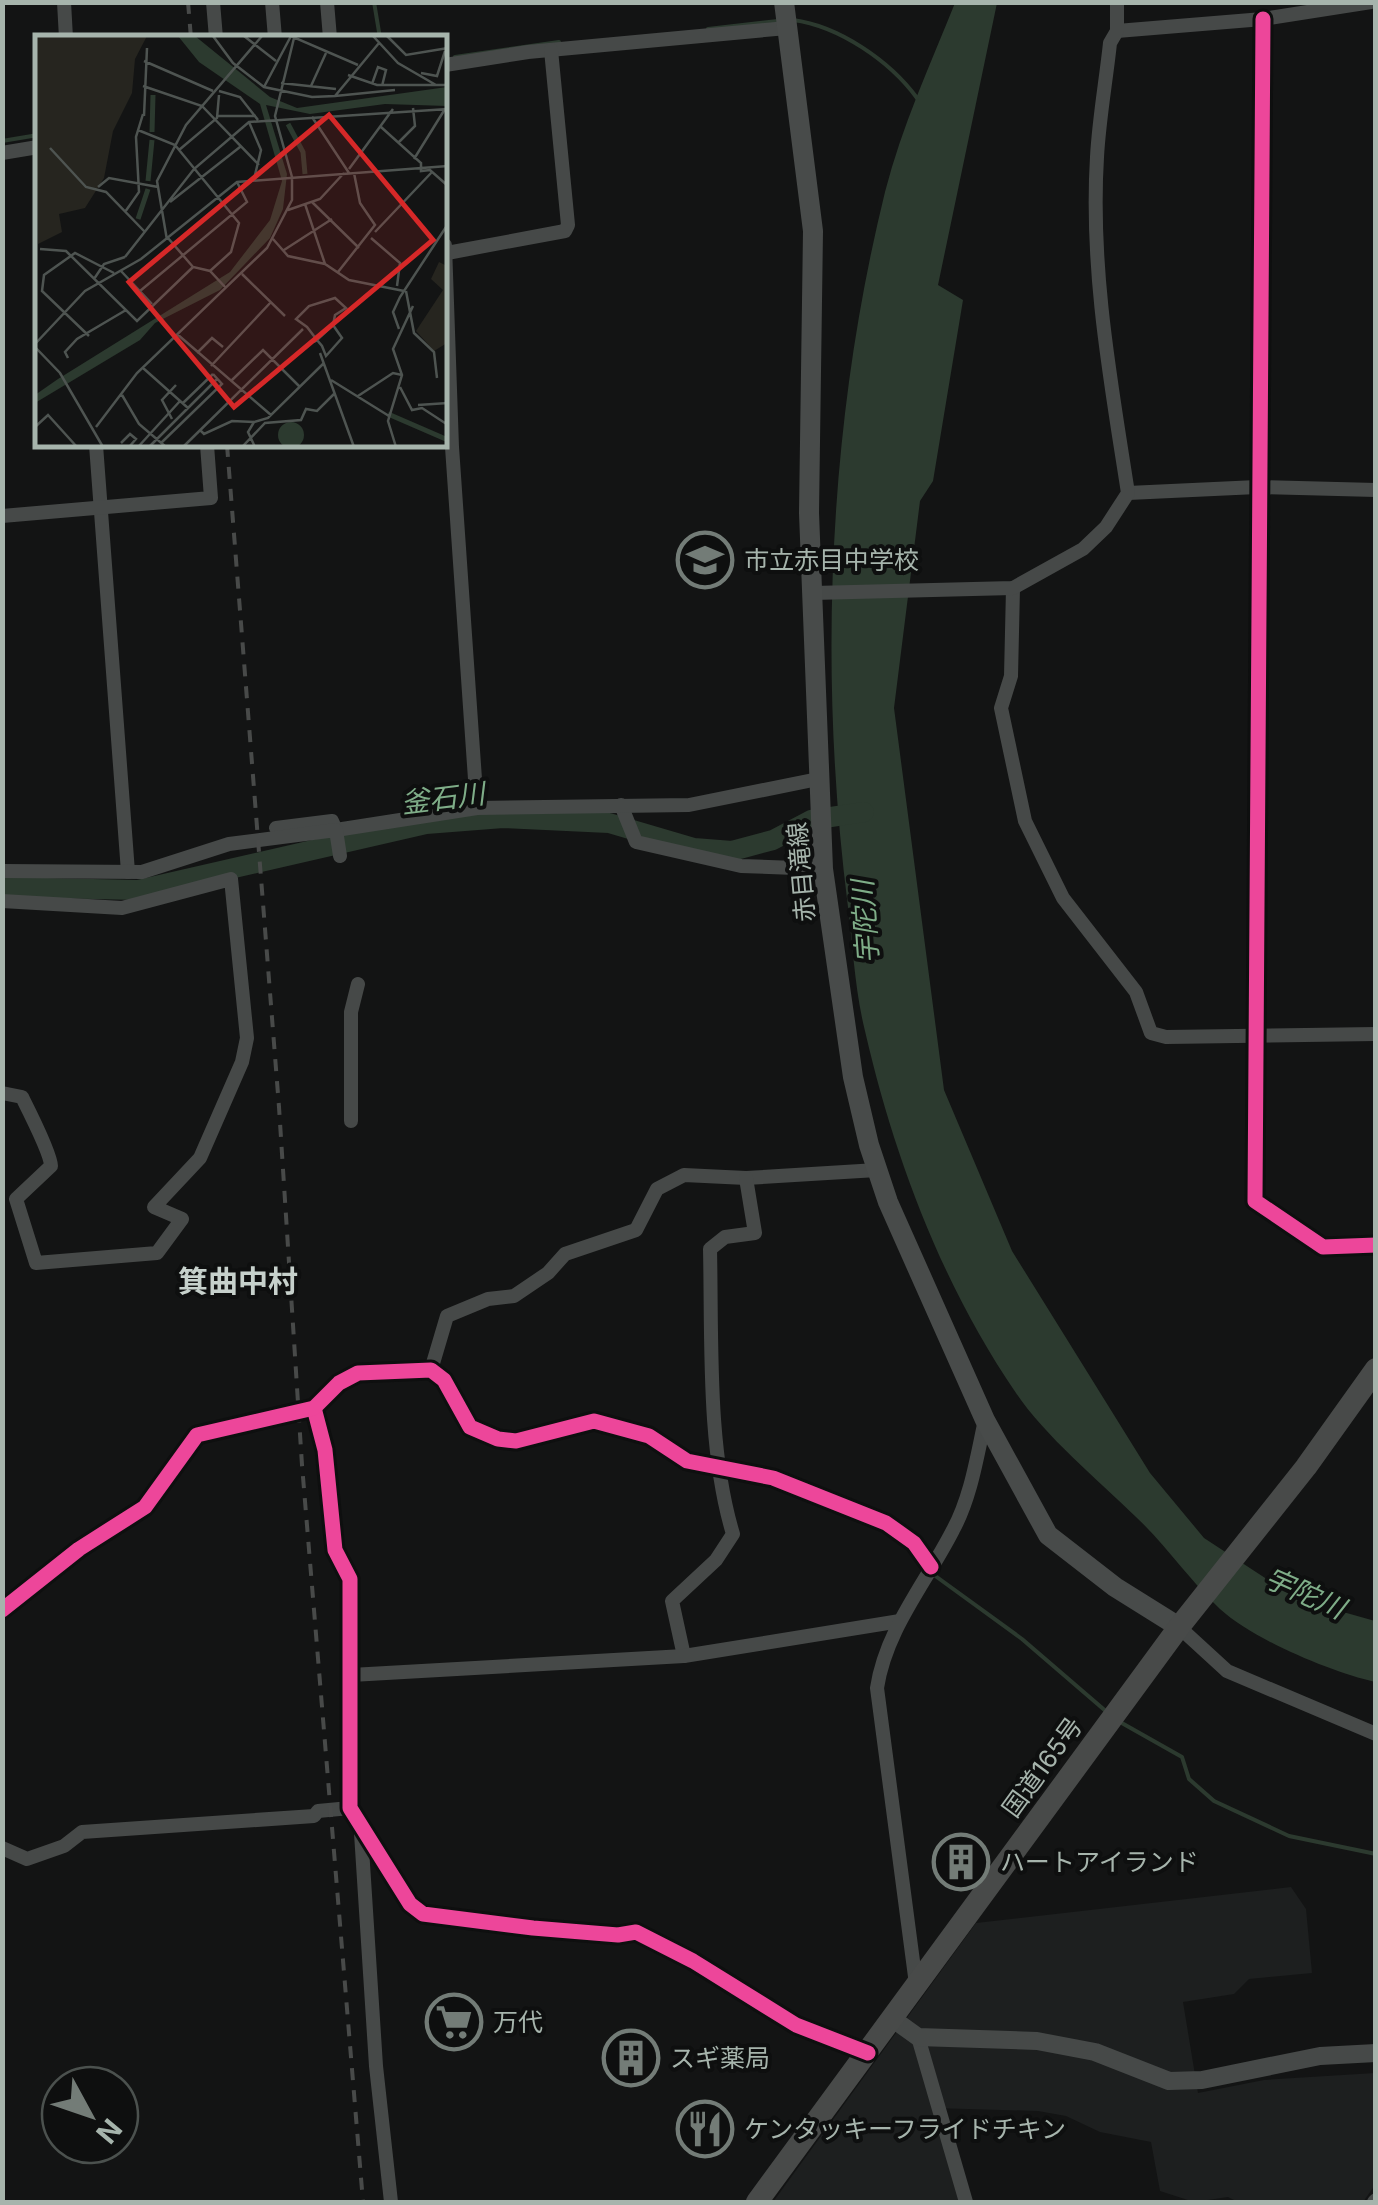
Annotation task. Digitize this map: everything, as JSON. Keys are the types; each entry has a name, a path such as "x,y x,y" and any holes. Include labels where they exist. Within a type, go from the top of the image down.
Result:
{"highway":[{"name":"国道165号","path":"757,2202 1184,1621 1306,1467 1375,1372"}],"main road":[{"name":"赤目滝線","path":"786,15 813,231 822,869 854,1077 877,1170 985,1420 1048,1534 1114,1587 1184,1621"}],"street":[{"path":"64,2 66,35"},
{"path":"213,2 216,35"},
{"path":"272,2 275,35"},
{"path":"327,2 330,35"},
{"path":"816,593 1013,588 1082,549 1106,527 1128,493 1110,379 1096,223 1097,158 1110,42 1117,31 1117,2"},
{"path":"1117,31 1262,19 1371,2"},
{"path":"448,65 786,15"},
{"path":"1262,19 1255,1201 1323,1247 1376,1244"},
{"path":"448,249 566,231 551,50"},
{"path":"2,153 35,148"},
{"path":"448,315 452,448 477,808"},
{"path":"96,448 128,872"},
{"path":"2,516 211,498 207,448"},
{"path":"1128,493 1257,488 1376,490"},
{"path":"1013,588 1011,676 1001,708 1024,821 1063,898 1136,992 1151,1033 1166,1037 1376,1034"},
{"path":"2,870 128,872 166,868 229,844 336,832 477,808 623,812 690,805 818,780"},
{"path":"623,812 634,838 741,866 822,869"},
{"path":"276,828 332,821 339,854"},
{"path":"2,901 122,908 231,879 247,1038 242,1062 200,1158 154,1208 182,1219 157,1253 36,1263 16,1199 51,1166 51,1156 32,1126 22,1098 2,1093"},
{"path":"350,1121 351,1012 358,984"},
{"path":"431,1370 447,1316 514,1296 548,1273 565,1254 636,1230 657,1190 670,1182 684,1176 746,1178 877,1170"},
{"path":"684,1656 672,1600 716,1560 733,1534 722,1471 710,1249 724,1237 754,1233 746,1178"},
{"path":"2,1610 79,1549 145,1507 197,1435 314,1408 339,1383 358,1373 431,1370 444,1380 470,1427 498,1439 516,1441 594,1421 649,1436 687,1460 722,1471 773,1478 886,1523 914,1543 931,1566"},
{"path":"314,1408 325,1450 334,1550 350,1579 350,1808 410,1904 423,1914 550,1929 636,1932 694,1961 796,2026 868,2053"},
{"path":"916,1985 877,1688 881,1661 900,1621 955,1527 985,1420"},
{"path":"351,1675 684,1656 900,1621"},
{"path":"1184,1621 1227,1672 1376,1734"},
{"path":"2,1848 27,1859 64,1846 82,1832 314,1816 318,1811 350,1808"},
{"path":"360,1828 376,2066 391,2202"},
{"path":"893,2019 918,2037 1061,2044 1095,2052 1169,2082 1202,2080 1320,2056 1376,2053"},
{"path":"918,2037 966,2202"}],"shaded area":[{"path":"1291,1887 1306,1909 1312,1973 1249,1979 1234,1994 1183,2002 1198,2093 1264,2080 1375,2073 1375,2185 1363,2202 1238,2202 1228,2197 1194,2202 1160,2191 1151,2142 1100,2132 1066,2116 1038,2111 934,2108 961,2202 773,2202 976,1923"}],"water":[{"name":"宇陀川","path":"955,3 997,3 938,285 963,300 933,481 920,501 894,708 944,1090 1012,1251 1150,1473 1204,1538 1297,1599 1375,1621 1375,1682 1294,1653 1235,1621 1028,1409 989,1352 943,1264 906,1172 877,1078 857,985 833,728 831,638 840,458 866,279 885,192 908,120"}],"waterway":[{"path":"374,2 380,35"},
{"path":"793,20 828,30 862,47 893,71 917,98"},
{"path":"708,29 778,21"},
{"path":"455,57 559,42"},
{"path":"2,141 35,136"},
{"name":"釜石川","path":"2,887 138,890 426,824 503,818 609,823 694,848 732,851 773,840 811,820 864,812"},
{"path":"730,1478 755,1481"},
{"path":"934,1575 1022,1639 1108,1713"},
{"path":"1120,1722 1182,1757 1189,1779 1214,1801 1289,1836 1376,1854"}],"railway":[{"path":"188,2 191,35"},
{"path":"227,448 279,1107 302,1465 363,2202"}],"cycle path":[{"path":"1263,19 1255,1201 1323,1247 1376,1245"},
{"path":"2,1610 79,1549 145,1507 197,1435 314,1408 339,1383 358,1373 431,1370 444,1380 470,1427 498,1439 516,1441 594,1421 649,1436 687,1461 773,1478 886,1523 914,1543 931,1567"},
{"path":"314,1408 325,1450 335,1550 350,1579 350,1808 410,1904 423,1914 533,1928 618,1935 636,1932 693,1961 796,2025 868,2053"}],"place":[{"name":"市立赤目中学校","path":"705,560"},
{"name":"ハートアイランド","path":"961,1862"},
{"name":"万代","path":"454,2022"},
{"name":"スギ薬局","path":"631,2058"},
{"name":"ケンタッキーフライドチキン","path":"705,2129"}],"district":[{"name":"箕曲中村","path":"238,1281"}]}
